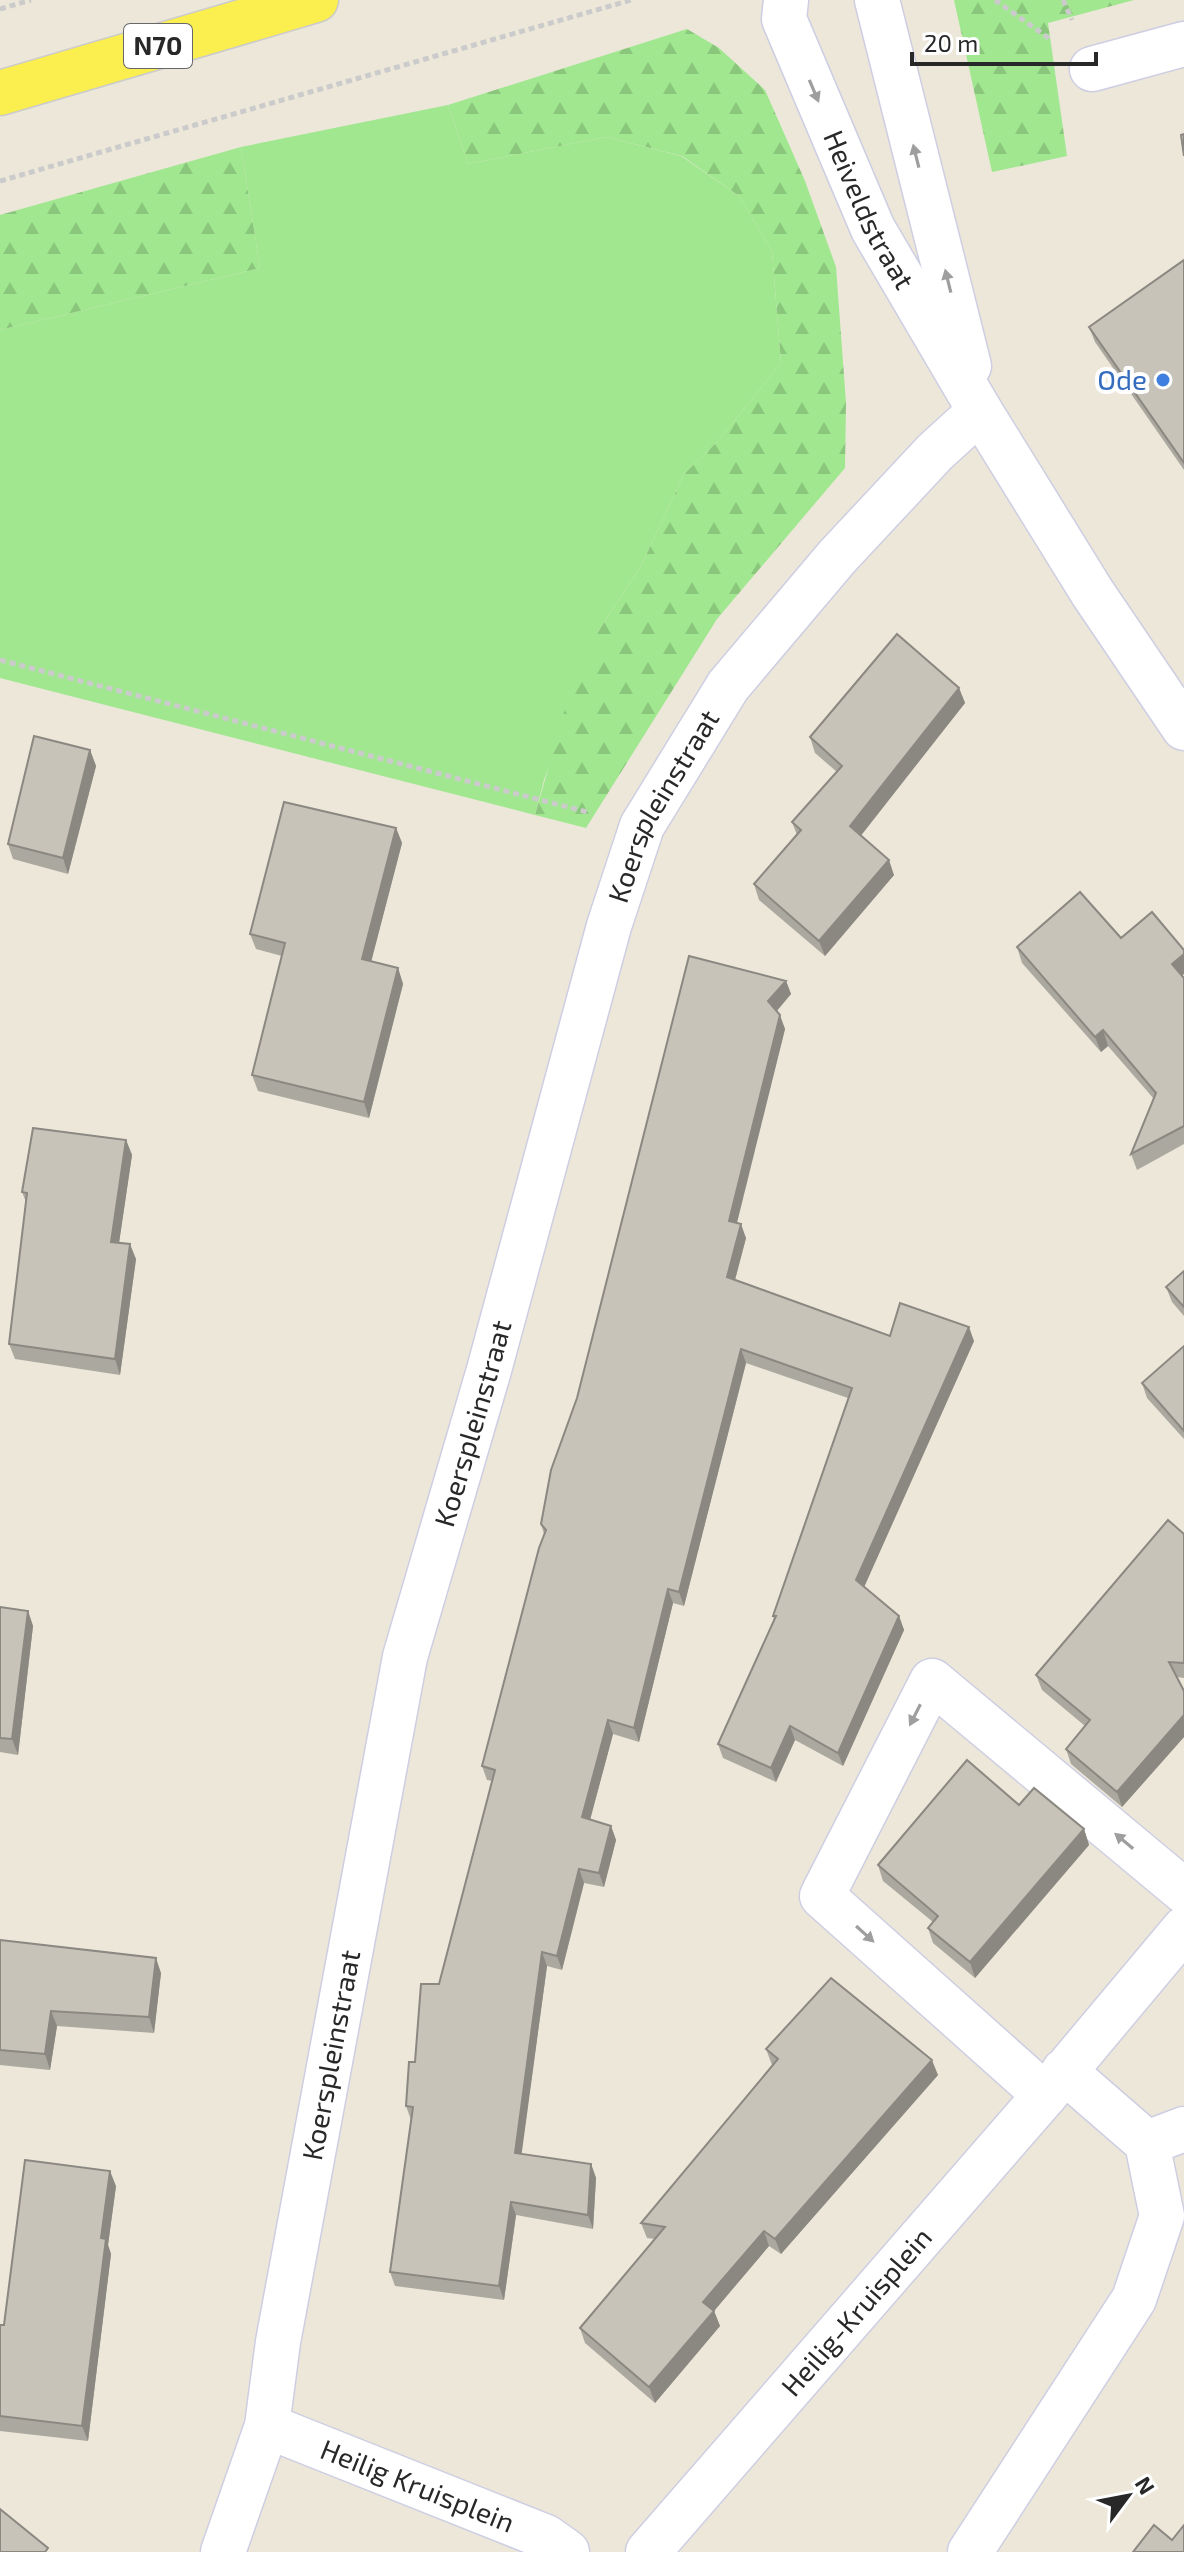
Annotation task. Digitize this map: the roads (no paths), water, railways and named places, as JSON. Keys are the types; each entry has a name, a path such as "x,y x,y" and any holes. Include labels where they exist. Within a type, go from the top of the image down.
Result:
{"main road":[{"name":"N70","path":"0,93 316,0"}],"street":[{"name":"Heiveldstraat","path":"786,0 784,19 873,229 1092,592 1184,728"},
{"name":"Heiveldstraat","path":"877,0 980,411"},
{"path":"1092,69 1184,44"},
{"name":"Koerspleinstraat","path":"223,2552 267,2426 278,2342 405,1657 489,1370 609,926 642,826 728,686 837,557 935,452 980,411"},
{"path":"970,2552 1134,2299 1162,2216 1166,2136 1054,2083 822,1896 932,1681 1184,1891"},
{"name":"Heilig-Kruisplein","path":"648,2552 1184,1929"},
{"name":"Heilig Kruisplein","path":"267,2426 546,2537 567,2552"}],"place":[{"name":"Ode","path":"1163,380"}]}
